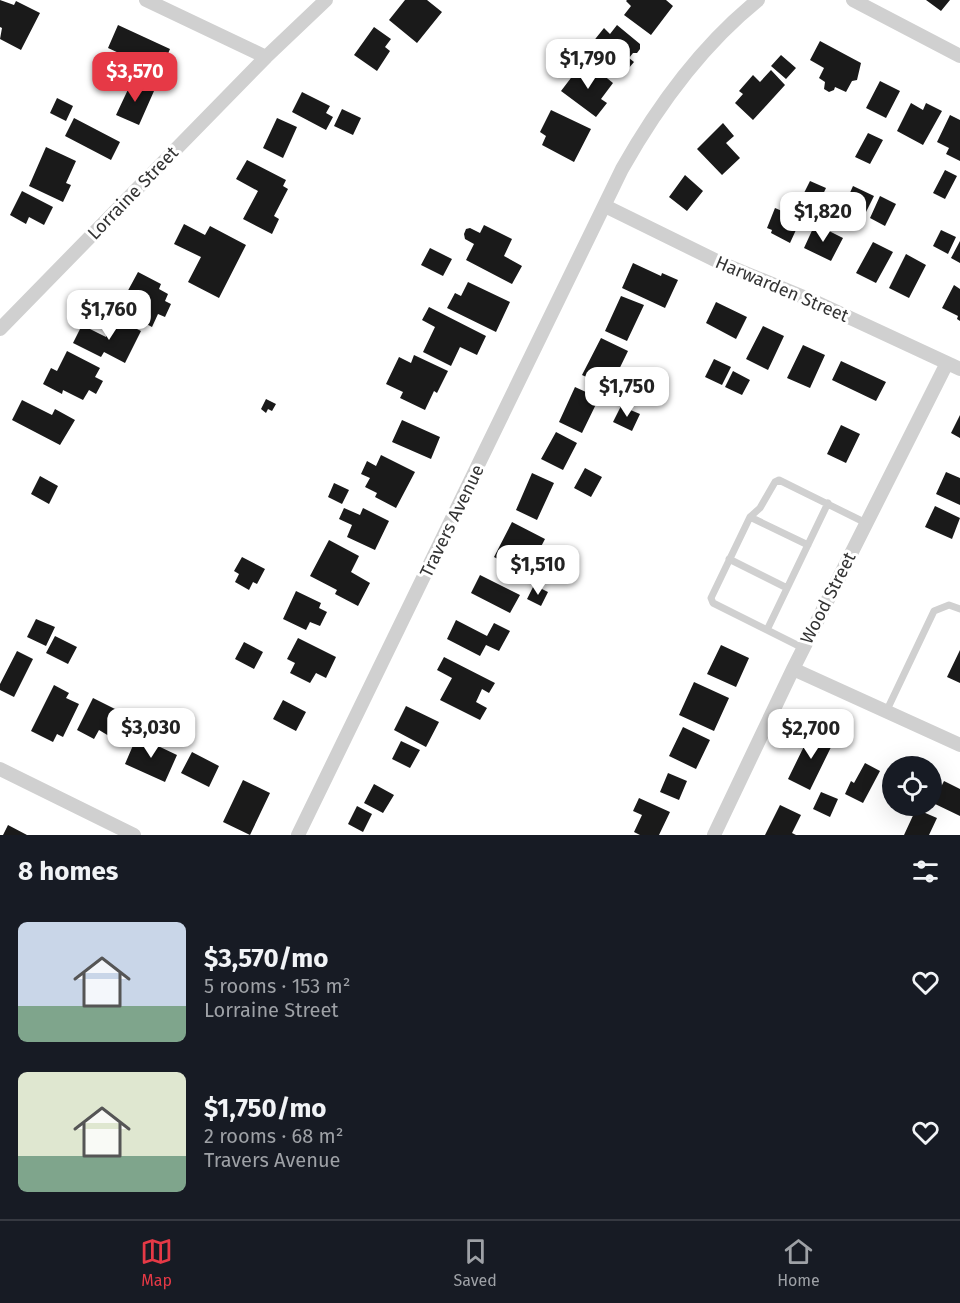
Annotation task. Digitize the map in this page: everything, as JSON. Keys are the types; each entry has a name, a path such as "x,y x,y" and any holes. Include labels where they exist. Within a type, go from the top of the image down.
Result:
{"street":[{"path":"146,0 266,57"},
{"name":"Lorraine Street","path":"0,329 266,57 326,0"},
{"name":"Travers Avenue","path":"298,835 622,169 660,105 702,53 758,0"},
{"path":"853,0 960,56"},
{"name":"Harwarden Street","path":"605,206 721,263 818,303 960,369"},
{"name":"Wood Street","path":"714,835 803,648 947,363"},
{"path":"793,669 960,745"},
{"path":"0,769 134,835"}],"lane":[{"path":"803,648 713,603 711,598 713,592 750,517 760,508 775,482 779,480 866,523"},
{"path":"767,630 828,503"},
{"path":"750,517 808,545"},
{"path":"729,559 787,588"},
{"path":"886,712 934,611 949,605 960,609"}],"building":[{"path":"0,0 14,5 16,1 40,13 21,50 0,39 2,28 0,27"},
{"path":"405,0 427,0 442,12 417,43 389,20"},
{"path":"627,0 666,0 673,6 651,35 624,15 631,6"},
{"path":"926,0 950,0 941,11"},
{"path":"118,25 170,49 160,72 108,48"},
{"path":"617,25 640,44 637,53 633,53 629,58 634,62 622,76 594,54 598,49 592,43 604,28 610,34"},
{"path":"374,27 391,39 385,47 390,51 377,71 354,55"},
{"path":"820,41 861,63 857,80 852,81 846,92 835,87 829,92 824,89 825,82 819,78 824,68 810,60"},
{"path":"781,55 796,68 786,79 771,66"},
{"path":"101,56 116,64 109,80 93,73"},
{"path":"591,65 613,83 601,99 607,103 596,117 561,91 577,70 583,75"},
{"path":"771,70 785,85 753,120 735,103 743,94 739,91 753,75 760,82"},
{"path":"132,81 154,91 139,125 116,115"},
{"path":"880,81 900,91 886,118 866,108"},
{"path":"302,92 330,106 326,113 333,117 326,130 292,112"},
{"path":"57,98 73,106 66,121 50,113"},
{"path":"911,103 923,110 926,103 942,111 923,145 897,131"},
{"path":"342,109 361,118 353,135 334,126"},
{"path":"551,110 591,129 574,162 542,145 546,136 540,132"},
{"path":"950,115 960,120 960,161 946,154 949,148 937,142"},
{"path":"74,118 120,142 111,160 65,136"},
{"path":"277,118 297,127 283,158 263,148"},
{"path":"723,123 734,136 726,143 740,158 722,175 697,149"},
{"path":"868,133 883,140 870,164 855,157"},
{"path":"46,147 76,161 66,183 71,185 63,202 29,186"},
{"path":"247,160 286,180 283,186 288,189 274,216 279,219 272,234 243,219 258,191 236,179"},
{"path":"945,170 957,176 945,199 933,193"},
{"path":"685,175 703,191 687,211 669,197"},
{"path":"810,181 826,188 818,205 802,197"},
{"path":"853,186 874,196 864,216 844,206"},
{"path":"22,191 53,207 44,225 29,217 26,224 10,215"},
{"path":"880,196 896,204 885,226 870,218"},
{"path":"775,208 801,219 790,243 771,233 772,230 767,228"},
{"path":"184,224 205,235 210,226 246,245 219,298 188,282 201,257 174,244"},
{"path":"815,224 843,238 831,261 804,248"},
{"path":"484,225 512,239 504,256 522,266 512,284 466,260 474,244 465,239 466,229 470,228 480,233"},
{"path":"941,230 956,237 948,254 933,246"},
{"path":"960,241 960,263 951,258"},
{"path":"873,242 893,252 876,283 856,273"},
{"path":"430,248 452,259 443,276 421,265"},
{"path":"906,254 926,265 909,298 889,288"},
{"path":"633,263 661,276 662,273 678,280 665,308 622,288"},
{"path":"138,272 161,284 159,289 168,294 165,301 171,304 165,317 158,314 152,327 118,309"},
{"path":"468,282 510,302 496,332 447,308 455,293 461,296"},
{"path":"954,285 960,289 960,321 957,319 958,316 942,308"},
{"path":"621,296 644,305 627,341 605,331"},
{"path":"716,302 747,317 736,339 706,323"},
{"path":"429,307 486,336 477,355 460,347 451,366 423,352 435,327 422,320"},
{"path":"115,318 141,331 125,363 104,352 101,357 73,343 82,325 106,337"},
{"path":"763,326 784,336 768,370 746,359"},
{"path":"601,338 628,351 610,388 582,375"},
{"path":"803,345 825,355 810,388 787,378"},
{"path":"67,351 100,368 95,377 103,381 96,394 89,390 83,400 63,390 62,394 43,384 51,368 57,371"},
{"path":"414,355 448,371 437,393 434,391 425,410 400,398 403,392 386,384 399,357 411,363"},
{"path":"714,359 731,367 722,385 705,377"},
{"path":"841,361 886,382 876,401 832,380"},
{"path":"733,371 750,380 742,395 725,387"},
{"path":"575,387 599,398 582,433 559,422"},
{"path":"266,399 276,404 272,411 268,409 266,413 261,409"},
{"path":"22,400 52,415 55,409 75,420 60,445 12,420"},
{"path":"621,406 640,414 632,431 613,422"},
{"path":"960,415 960,438 951,433"},
{"path":"402,420 440,437 431,459 392,442"},
{"path":"841,425 860,434 846,463 827,454"},
{"path":"556,432 577,443 563,470 541,459"},
{"path":"381,455 415,472 396,508 375,497 377,493 365,487 370,478 361,474 367,461 376,466"},
{"path":"585,468 602,477 591,497 574,488"},
{"path":"946,472 960,478 960,505 936,494"},
{"path":"532,473 554,483 537,520 516,510"},
{"path":"40,476 58,486 49,504 31,494"},
{"path":"334,483 349,490 342,504 328,497"},
{"path":"935,506 960,518 952,539 925,527"},
{"path":"344,508 360,515 363,508 389,521 375,550 347,537 352,525 339,519"},
{"path":"512,522 545,539 530,568 520,563 517,569 494,557"},
{"path":"329,540 359,556 351,572 370,583 358,606 335,594 337,590 310,576"},
{"path":"242,557 265,569 257,584 253,582 249,590 235,582 239,574 234,571"},
{"path":"480,575 520,595 510,613 471,593"},
{"path":"534,585 548,592 541,606 527,599"},
{"path":"296,591 321,603 319,608 327,612 320,626 310,622 306,630 283,619"},
{"path":"36,619 55,627 46,646 27,637"},
{"path":"456,620 487,636 494,623 510,631 499,651 486,645 480,656 447,639"},
{"path":"55,636 77,647 68,664 46,653"},
{"path":"298,638 336,657 326,678 316,673 310,683 290,673 295,663 287,659"},
{"path":"244,642 263,652 254,669 235,659"},
{"path":"721,645 749,658 736,687 707,674"},
{"path":"960,650 960,683 947,677"},
{"path":"17,651 33,659 14,697 0,690 0,684"},
{"path":"444,657 495,683 489,693 482,689 476,702 487,708 480,720 440,700 452,678 437,670"},
{"path":"694,682 729,698 714,731 679,715"},
{"path":"54,685 69,693 66,698 79,704 63,737 57,734 53,742 31,731"},
{"path":"93,698 127,715 114,739 99,730 94,739 77,730"},
{"path":"283,700 306,712 296,731 273,719"},
{"path":"406,706 439,722 426,747 394,730"},
{"path":"683,727 710,740 696,769 669,756"},
{"path":"812,730 834,741 810,790 788,779"},
{"path":"137,736 177,755 165,782 125,764"},
{"path":"401,741 420,750 410,768 392,759"},
{"path":"192,752 219,766 209,787 181,773"},
{"path":"865,763 880,771 863,803 845,794 851,781 854,783"},
{"path":"668,773 687,781 679,800 660,792"},
{"path":"243,780 270,793 250,835 223,822"},
{"path":"944,781 960,789 960,816 942,807"},
{"path":"374,784 394,795 383,813 364,803"},
{"path":"821,792 838,799 830,817 813,809"},
{"path":"639,798 670,812 659,835 640,835 634,832 642,815 633,811"},
{"path":"780,805 801,815 792,833 796,835 765,835"},
{"path":"357,806 372,814 363,832 348,824"},
{"path":"913,816 937,818 929,835 904,835"},
{"path":"8,825 27,835 3,835"}]}
